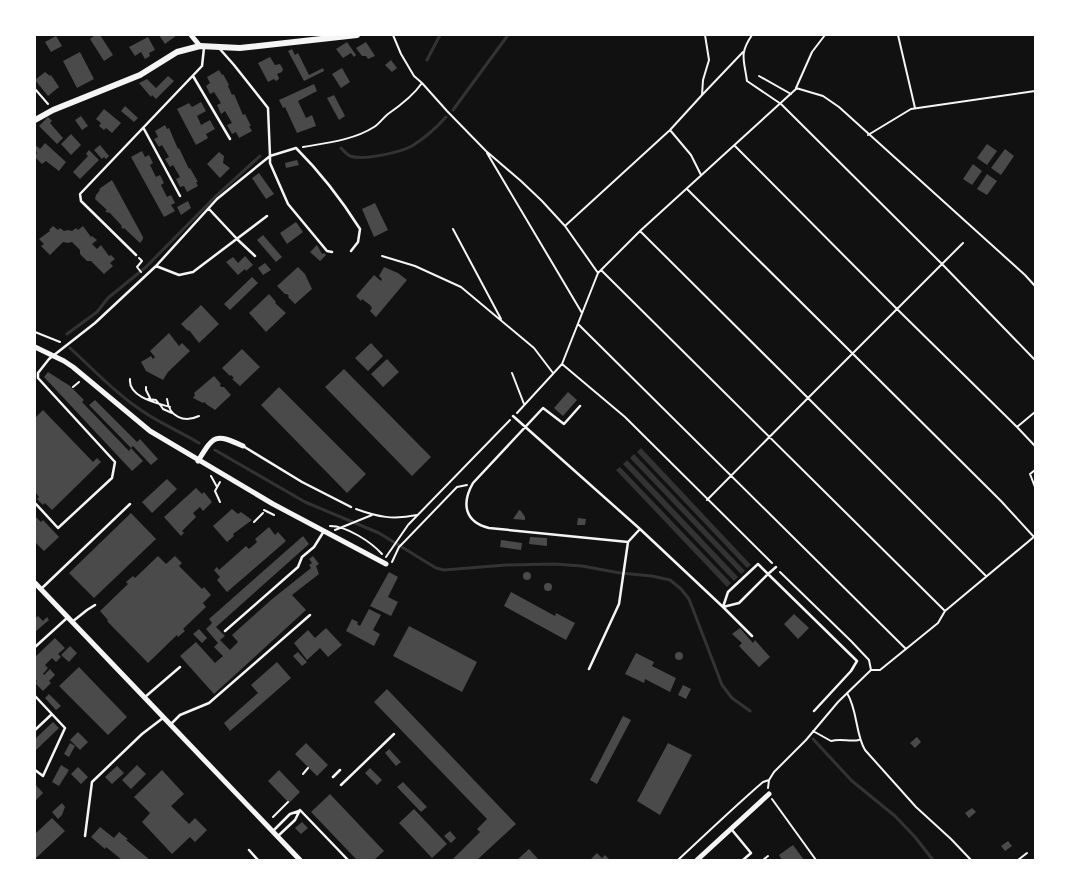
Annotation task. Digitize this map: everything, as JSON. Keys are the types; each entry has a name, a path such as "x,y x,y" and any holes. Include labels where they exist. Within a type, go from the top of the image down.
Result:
{"street":[{"path":"191,35 202,47"},
{"path":"35,120 53,110 140,75 176,52 202,47 240,48 357,35"},
{"path":"35,347 73,367 150,432 324,531 386,562"},
{"path":"198,461 210,443 218,437 243,446"},
{"path":"35,583 300,860"},
{"path":"697,860 769,794"}],"lane":[{"path":"136,255 80,201 79,197 202,66 202,47"},
{"path":"218,47 268,108 270,163 288,204 327,251 332,252"},
{"path":"193,76 230,139"},
{"path":"144,129 180,196"},
{"path":"35,504 58,528 112,478 115,462 38,378 38,373 53,355 95,323 156,266 208,208 235,182 270,156 296,148 328,181 360,229 358,242 351,251"},
{"path":"208,208 255,256"},
{"path":"156,266 179,275 193,272 238,240 267,216"},
{"path":"580,406 564,424 543,408 524,426 474,483 467,496 467,512 475,522 482,526 628,542"},
{"path":"513,416 640,529 752,636"},
{"path":"243,446 302,482 351,507"},
{"path":"41,589 130,504"},
{"path":"589,669 619,604 628,542 640,529"},
{"path":"225,631 298,567 302,557 314,547 324,531"},
{"path":"723,607 728,592 758,564 857,661 851,671 814,711"},
{"path":"723,607 739,603 776,567"},
{"path":"72,622 83,612 95,606"},
{"path":"171,724 180,715 209,703 310,615"},
{"path":"35,647 68,617"},
{"path":"145,697 180,667"},
{"path":"35,696 65,728 43,776 35,770"},
{"path":"35,730 52,714"},
{"path":"85,836 92,782 142,734 164,717"},
{"path":"341,785 394,734"},
{"path":"333,777 340,770"},
{"path":"273,831 290,814 300,810"},
{"path":"278,836 295,820 300,810"},
{"path":"300,810 348,860"},
{"path":"731,829 751,853 743,860"},
{"path":"249,850 258,860"}],"path":[{"path":"393,35 401,54 414,76 486,151 521,181 565,226 598,273"},
{"path":"702,95 702,80 708,60 705,35"},
{"path":"752,35 745,44 743,52 747,81 781,104 942,264 1035,360"},
{"path":"386,562 408,525 562,364 598,273 640,232 781,104 796,88 812,52 825,35"},
{"path":"898,35 915,108"},
{"path":"565,226 670,130 743,52"},
{"path":"759,76 790,94"},
{"path":"296,148 324,144 362,134 376,126 391,112 398,109 402,103 416,92 422,83"},
{"path":"796,88 823,96 831,101 1035,286"},
{"path":"35,89 53,110"},
{"path":"868,135 906,111 915,108 1035,91"},
{"path":"670,130 691,155 702,176"},
{"path":"735,146 1035,446"},
{"path":"486,151 582,313"},
{"path":"687,189 1001,501 1034,537 945,611 938,623 880,670 871,670 774,772 769,780 769,794 816,860"},
{"path":"453,229 502,321"},
{"path":"640,232 986,576"},
{"path":"707,500 963,243"},
{"path":"382,256 415,266 461,287 534,348 554,373"},
{"path":"142,261 137,267 142,273"},
{"path":"601,270 945,611"},
{"path":"578,324 906,648"},
{"path":"35,332 61,343 70,342"},
{"path":"562,364 625,417 852,641 869,660 871,670"},
{"path":"512,373 524,404"},
{"path":"130,379 130,385 136,393 149,398"},
{"path":"73,387 81,380"},
{"path":"146,387 151,402 170,407"},
{"path":"168,399 173,413"},
{"path":"161,405 170,413 183,419 199,416"},
{"path":"1017,427 1035,412"},
{"path":"1035,470 1030,474 1035,487"},
{"path":"211,475 217,487"},
{"path":"220,482 215,491 220,502"},
{"path":"386,562 398,552 401,543 406,541 457,487 474,483"},
{"path":"351,507 372,515 401,518 419,514"},
{"path":"254,522 263,511 274,515"},
{"path":"330,534 333,530 372,515"},
{"path":"340,527 372,544 386,562"},
{"path":"847,694 853,703 859,740 865,750 916,807 971,860"},
{"path":"813,731 831,741 837,739 848,742 859,740"},
{"path":"303,774 308,768"},
{"path":"678,860 735,806 763,782 769,780"},
{"path":"273,817 288,802"},
{"path":"1018,860 1027,853"},
{"path":"764,860 768,856"}],"shaded area":[{"path":"641,448 751,565 747,568 637,452"},
{"path":"634,454 745,571 741,574 630,458"},
{"path":"627,460 738,577 734,581 623,464"},
{"path":"620,467 731,583 727,587 616,470"}],"building":[{"path":"95,35 100,35 113,55 104,61 90,39"},
{"path":"159,35 177,35 165,44"},
{"path":"56,36 62,46 51,52 45,42"},
{"path":"148,37 155,50 149,53 150,56 145,59 141,52 135,56 129,47"},
{"path":"347,42 356,55 354,57 351,53 343,58 336,49"},
{"path":"366,42 375,56 368,59 366,56 362,56 356,48"},
{"path":"292,49 295,55 298,53 309,75 323,68 324,71 304,81 288,51"},
{"path":"80,52 94,79 77,88 63,61"},
{"path":"270,57 275,65 280,64 283,69 282,72 277,74 278,80 274,79 268,82 258,63"},
{"path":"391,60 397,68 392,72 385,65"},
{"path":"342,68 350,82 341,88 332,74"},
{"path":"219,70 251,126 249,126 252,131 239,138 236,132 232,134 227,125 232,123 225,111 221,114 217,105 221,103 214,92 210,94 206,86 210,83 207,77"},
{"path":"45,72 51,75 59,87 48,96 35,80"},
{"path":"168,76 174,81 156,99 152,95 151,97 139,83 147,79 156,88"},
{"path":"314,84 317,91 298,101 306,118 312,115 316,126 297,133 285,107 283,108 279,100"},
{"path":"334,95 345,116 339,120 327,98"},
{"path":"201,102 206,111 197,116 201,125 210,120 215,129 206,134 208,138 196,145 177,109 189,103 192,107"},
{"path":"125,106 138,118 134,122 121,111"},
{"path":"104,109 121,123 112,133 106,128 104,130 99,126 101,123 96,119"},
{"path":"81,116 88,126 82,130 75,120"},
{"path":"48,117 52,121 50,123 63,138 57,144 39,126"},
{"path":"165,125 167,129 169,128 178,149 198,182 196,182 198,186 187,192 184,186 180,187 176,179 180,177 173,165 170,167 165,159 169,157 162,145 159,147 154,139 158,137 155,131"},
{"path":"71,134 81,145 71,155 61,144"},
{"path":"45,143 66,162 59,171 46,161 42,164 35,157 37,153 35,148 37,146 40,149"},
{"path":"987,144 997,151 987,165 977,158"},
{"path":"100,145 109,156 106,159 104,157 102,159 94,150"},
{"path":"1005,149 1014,156 1001,175 991,168"},
{"path":"89,150 99,160 80,179 73,172 88,156 86,154"},
{"path":"142,151 145,157 149,155 153,163 150,165 156,177 160,175 164,183 161,185 167,197 171,195 175,203 171,205 175,211 164,217 131,157"},
{"path":"219,152 224,156 223,163 230,168 220,178 207,164"},
{"path":"297,160 299,165 286,168 285,163"},
{"path":"973,164 982,171 972,185 963,179"},
{"path":"259,173 274,194 266,199 252,178"},
{"path":"987,174 997,181 987,195 977,189"},
{"path":"112,180 143,237 140,243 123,229 95,199 99,189"},
{"path":"188,201 191,208 181,215 177,207"},
{"path":"375,203 388,230 374,237 362,209"},
{"path":"296,222 303,232 287,244 280,233"},
{"path":"53,226 58,230 60,228 64,231 72,231 76,228 78,230 83,226 91,237 97,240 92,244 97,249 101,245 109,256 111,255 115,259 110,263 113,266 104,274 91,261 87,261 80,254 80,250 72,242 63,242 50,255 41,246 44,244 39,239 50,231"},
{"path":"263,235 282,257 276,262 257,240"},
{"path":"317,245 322,254 326,255 320,261 310,252"},
{"path":"245,256 253,265 238,275 226,262 233,257 238,263"},
{"path":"265,263 271,270 263,275 258,268"},
{"path":"298,267 305,274 312,289 295,304 277,286"},
{"path":"384,267 398,273 407,280 376,317 370,311 372,308 370,305 362,299 361,301 356,296 374,275 381,281 382,279 379,276"},
{"path":"252,277 258,283 230,310 224,304"},
{"path":"269,294 275,303 286,313 266,332 249,313"},
{"path":"201,305 219,324 199,343 189,330 181,324"},
{"path":"169,333 179,346 182,343 190,351 168,372 163,380 146,371 141,362 151,356 153,359 155,357 150,351"},
{"path":"371,343 383,356 368,371 355,358"},
{"path":"242,349 260,367 240,386 222,368"},
{"path":"387,359 399,372 383,387 371,374"},
{"path":"344,369 431,457 412,476 325,387"},
{"path":"48,372 70,386 84,400 82,402 129,451 131,448 143,461 132,471 44,377"},
{"path":"214,376 221,384 221,387 224,387 231,395 215,410 205,402 203,403 193,398 194,393"},
{"path":"279,387 366,474 347,493 261,405"},
{"path":"568,392 577,400 563,416 554,408"},
{"path":"95,400 137,442 140,439 158,459 151,465 133,446 131,448 89,405"},
{"path":"43,410 93,462 97,458 101,462 52,510 45,503 43,505 37,499 39,497 35,492 35,418"},
{"path":"167,479 177,489 152,513 142,502"},
{"path":"196,488 202,494 204,492 212,502 203,511 200,507 193,513 196,517 182,531 184,533 181,536 164,517"},
{"path":"232,509 238,514 241,512 252,520 233,534 234,536 227,542 213,526"},
{"path":"519,510 525,517 525,520 513,519"},
{"path":"131,513 156,539 94,598 69,573"},
{"path":"35,516 41,522 43,520 59,537 44,551 35,542"},
{"path":"578,518 586,519 585,525 577,525"},
{"path":"269,527 275,535 278,532 286,541 227,592 217,580 220,577 214,570 217,567 219,570 246,546 249,549 257,542 255,539"},
{"path":"303,536 309,544 216,627 225,636 220,640 230,650 238,642 232,635 311,568 309,565 312,563 309,559 313,556 319,564 316,566 319,574 292,595 306,610 214,694 180,656 196,642 215,663 223,656 214,647 218,643 206,629 212,623 209,619"},
{"path":"530,537 547,538 547,546 529,544"},
{"path":"501,540 522,543 521,550 500,547"},
{"path":"158,556 166,564 175,556 182,563 179,566 202,589 204,587 211,595 203,603 206,607 183,629 185,631 178,637 177,635 148,663 107,621 100,611 128,584 126,582 133,576 135,578"},
{"path":"389,572 398,577 388,597 398,602 391,616 370,606"},
{"path":"527,572 531,576 527,580 523,576"},
{"path":"548,583 552,587 548,591 544,587"},
{"path":"511,592 555,616 556,613 575,623 566,640 504,606"},
{"path":"369,609 381,615 373,630 380,634 374,646 346,631 352,619 358,622 357,624 360,626"},
{"path":"794,614 809,628 798,639 784,624"},
{"path":"38,616 43,621 47,617 49,620 35,632 35,618"},
{"path":"409,626 477,662 462,692 393,656"},
{"path":"326,628 342,645 328,657 320,648 307,660 294,643 308,630 315,638"},
{"path":"740,628 753,643 755,640 770,657 759,667 739,646 742,643 732,634"},
{"path":"199,629 207,638 202,643 193,634"},
{"path":"55,638 65,648 58,654 61,657 56,662 52,658 45,665 48,668 44,675 50,669 55,675 49,681 51,683 43,691 35,683 37,681 35,679 35,657"},
{"path":"70,646 77,653 69,662 61,655"},
{"path":"298,652 307,662 302,666 293,656"},
{"path":"679,652 683,656 679,660 675,656"},
{"path":"636,653 654,662 652,666 676,678 670,692 645,679 644,683 625,674"},
{"path":"277,662 291,678 230,731 224,723 258,693 251,685"},
{"path":"79,667 127,717 108,735 59,686"},
{"path":"683,685 691,689 686,699 678,695"},
{"path":"387,689 516,824 477,860 452,860 480,832 477,829 487,819 374,702"},
{"path":"49,694 61,706 56,710 45,698"},
{"path":"623,716 631,720 597,784 590,780"},
{"path":"53,722 59,728 35,751 35,739"},
{"path":"78,732 88,742 80,750 70,740"},
{"path":"917,737 921,742 915,748 910,743"},
{"path":"70,743 75,746 69,757 64,754"},
{"path":"306,743 328,765 317,776 295,754"},
{"path":"668,743 692,755 660,815 637,801"},
{"path":"389,749 401,762 396,766 385,753"},
{"path":"61,765 69,770 59,786 52,782"},
{"path":"137,765 146,774 131,789 122,780"},
{"path":"117,766 124,773 112,784 105,777"},
{"path":"78,767 88,777 81,784 71,774"},
{"path":"370,768 382,780 377,785 365,773"},
{"path":"162,770 184,794 171,806 189,824 195,818 207,830 195,842 190,837 172,854 142,822 150,813 134,797"},
{"path":"279,770 300,792 289,803 268,781"},
{"path":"403,782 427,807 421,812 397,787"},
{"path":"35,784 43,793 35,801"},
{"path":"330,794 384,851 374,860 357,860 311,812"},
{"path":"62,803 65,807 58,819 52,812"},
{"path":"972,808 976,812 969,818 965,813"},
{"path":"414,809 447,844 432,858 399,823"},
{"path":"52,818 65,831 35,859 35,834"},
{"path":"302,822 308,828 301,834 295,828"},
{"path":"100,827 114,838 119,832 150,860 122,860 106,847 105,849 91,837"},
{"path":"450,831 456,838 451,843 444,836"},
{"path":"1008,841 1012,846 1005,851 1001,846"},
{"path":"793,845 804,860 782,860 779,855"},
{"path":"529,849 539,860 517,860"},
{"path":"597,853 602,858 605,855 610,860 590,860"}],"waterway":[{"path":"427,60 440,35"},
{"path":"453,110 508,35"},
{"path":"341,148 349,155 356,157 372,157 400,151 421,140 446,117"},
{"path":"67,334 97,312 108,298 146,267 216,196 260,156"},
{"path":"70,348 111,387 129,401 153,418 199,443"},
{"path":"215,450 305,502 379,533 436,568 444,570 506,565 554,564 582,566 670,580 689,599 722,685 732,698 750,711"},
{"path":"813,739 852,781 895,816 933,860"}]}
